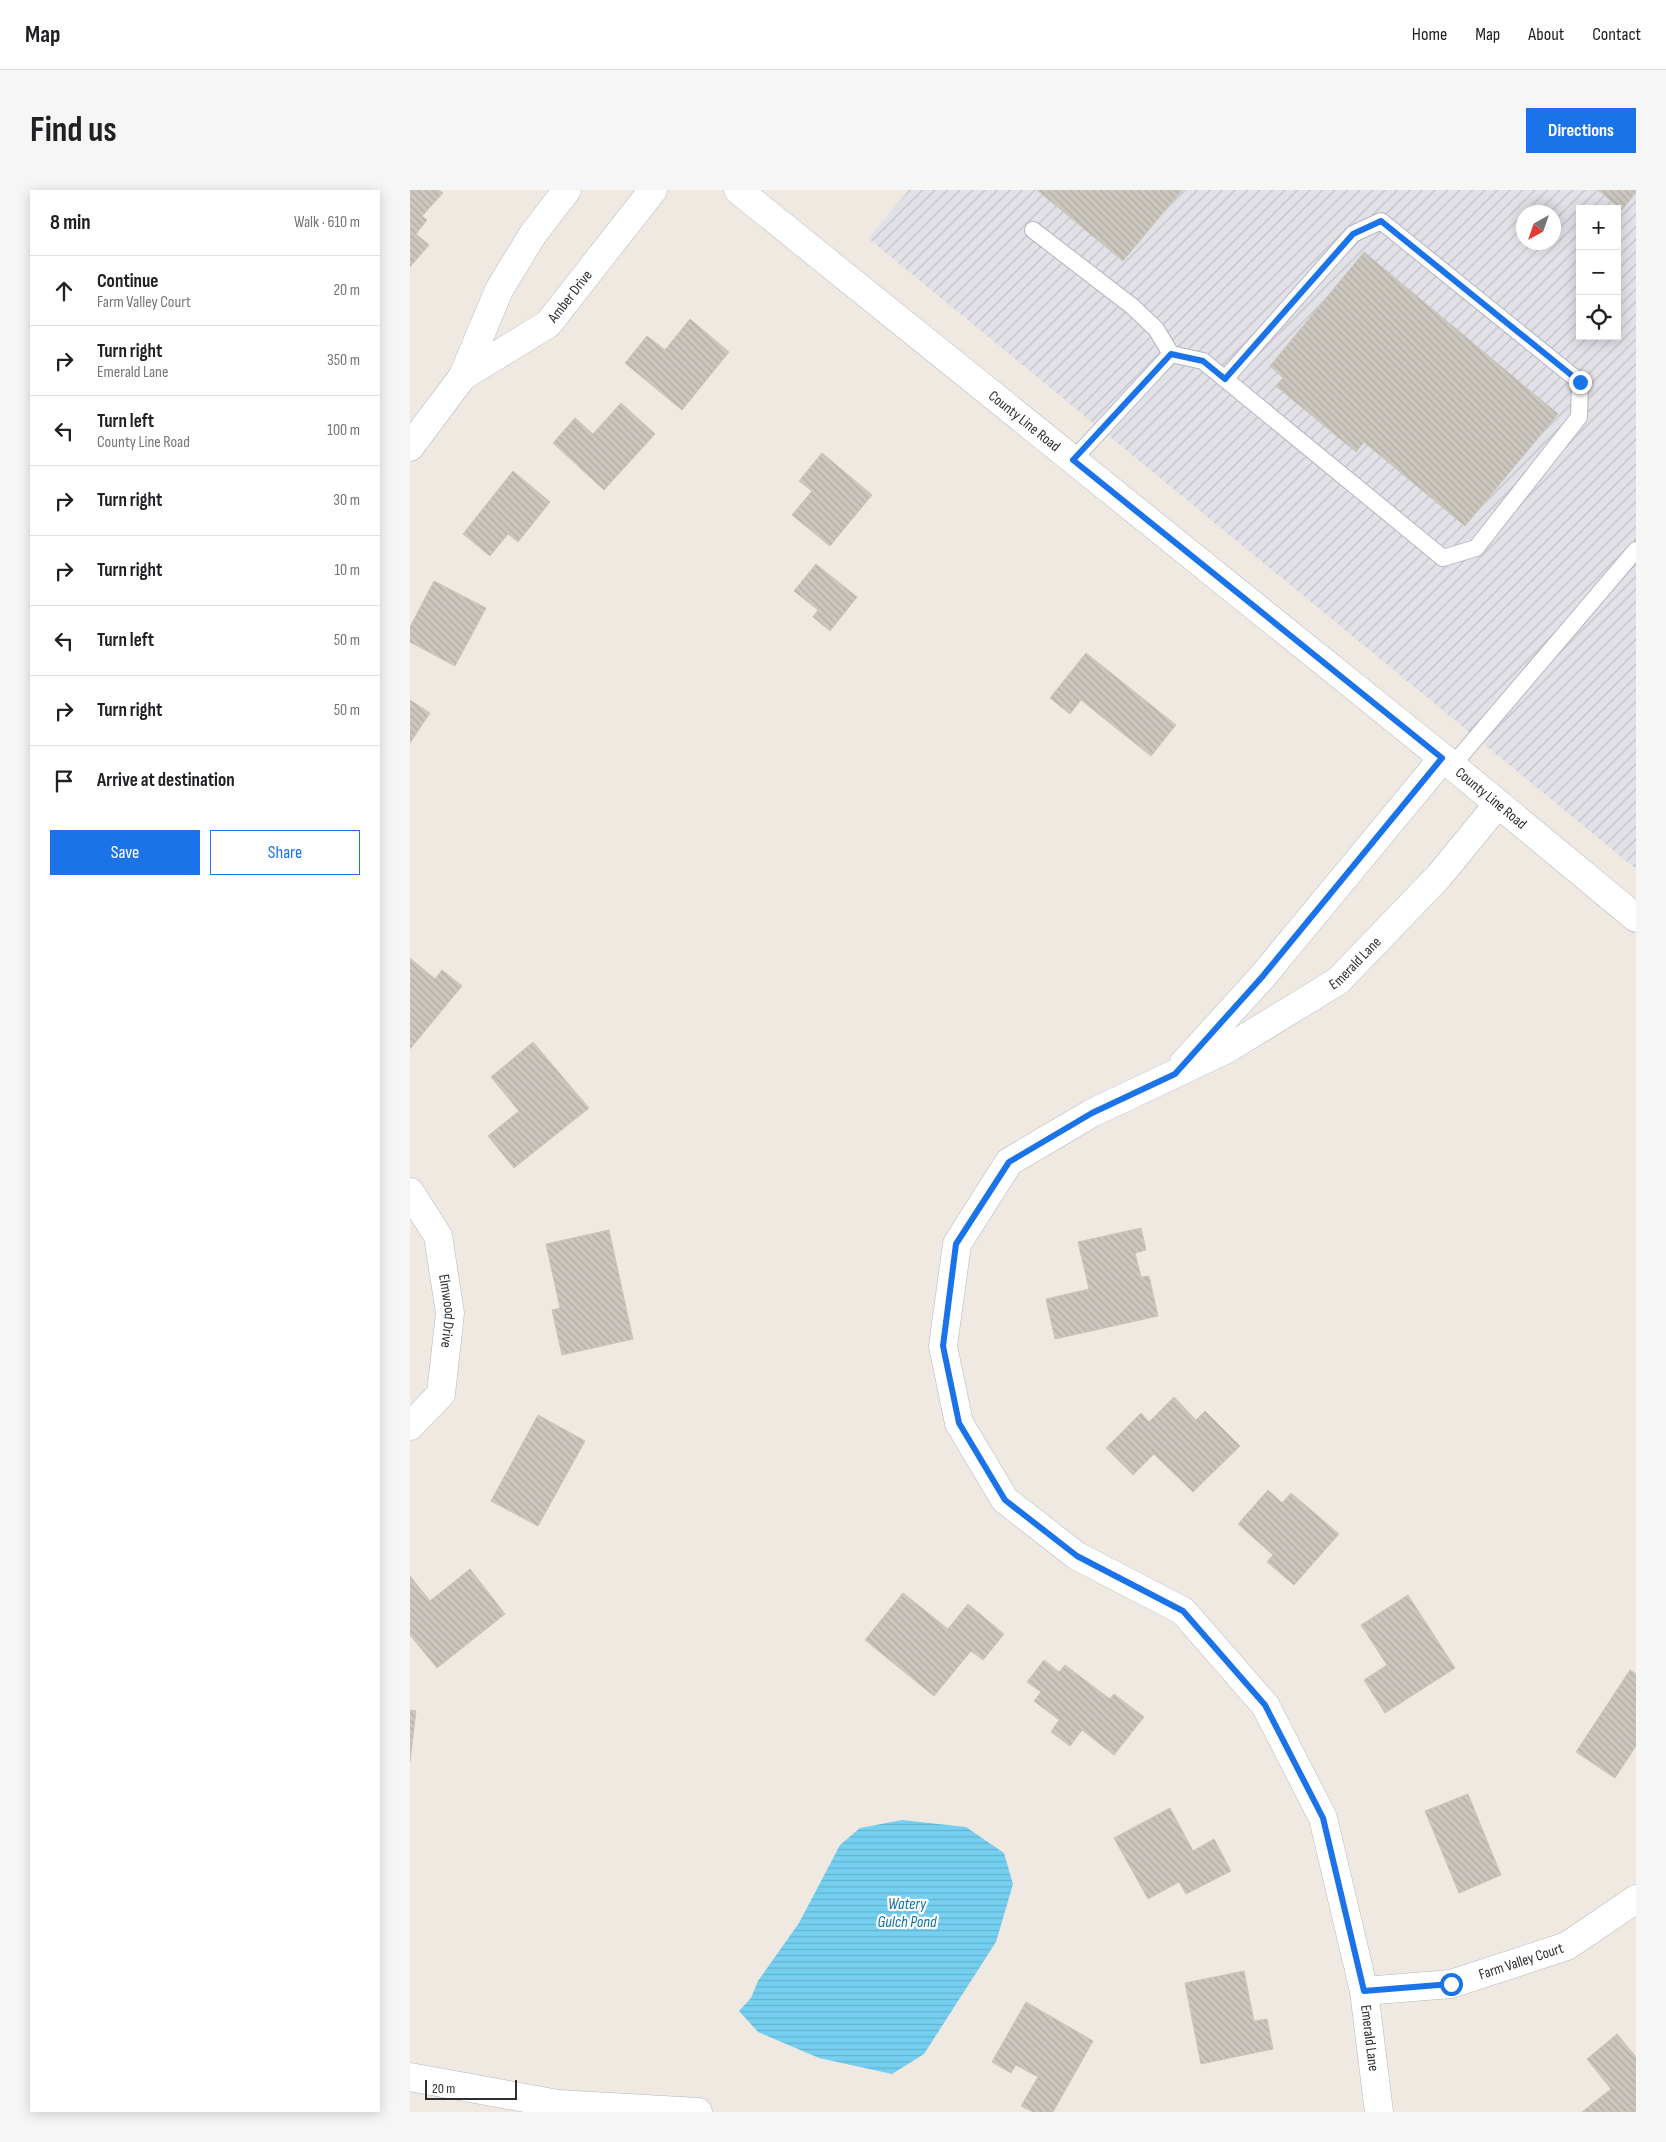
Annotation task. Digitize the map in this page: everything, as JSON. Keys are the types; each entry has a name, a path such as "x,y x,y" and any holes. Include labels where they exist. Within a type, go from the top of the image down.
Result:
{"street":[{"name":"Amber Drive","path":"410,447 463,376 499,290 533,234 567,190"},
{"name":"Amber Drive","path":"463,376 548,324 653,190"},
{"name":"County Line Road","path":"738,190 1447,762 1636,918"},
{"name":"Emerald Lane","path":"1175,1074 1262,977 1447,762"},
{"name":"Emerald Lane","path":"1380,2112 1364,1991 1323,1818 1265,1705 1183,1611 1077,1556 1005,1500 959,1423 943,1346 956,1244 1009,1162 1092,1113 1227,1049 1338,982 1439,876 1498,804"},
{"name":"Elmwood Drive","path":"410,1192 438,1236 450,1313 441,1394 410,1426"},
{"name":"Farm Valley Court","path":"1364,1991 1451,1984 1567,1946 1636,1900"},
{"path":"410,2077 558,2104 698,2112"}],"lane":[{"path":"1033,230 1133,307 1156,329 1171,354 1203,361 1443,558 1476,548 1579,417 1580,382 1381,221 1353,234 1225,379"},
{"path":"1073,460 1171,354"},
{"path":"1447,762 1636,550"}],"shaded area":[{"path":"909,190 1636,190 1636,869 868,238"}],"water":[{"name":"Watery Gulch Pond","path":"902,1820 966,1827 1004,1853 1013,1884 996,1942 924,2054 892,2074 819,2058 758,2032 739,2011 751,1998 758,1981 799,1923 840,1845 860,1828"}],"building":[{"path":"410,190 439,190 443,193 422,216 427,220 416,234 429,245 410,267"},
{"path":"1037,190 1182,190 1123,261"},
{"path":"1598,190 1636,190 1622,210 1621,205 1616,205"},
{"path":"1364,252 1558,414 1465,526 1364,442 1356,452 1276,386 1283,378 1270,366"},
{"path":"690,319 729,352 682,410 625,363 647,336 665,350"},
{"path":"621,403 655,434 604,490 553,443 575,418 593,434"},
{"path":"822,453 872,495 830,546 792,515 812,491 799,481"},
{"path":"513,471 550,502 518,542 508,534 490,556 463,534"},
{"path":"816,564 857,597 830,631 813,617 818,610 794,591"},
{"path":"434,581 486,608 455,666 410,642 410,627"},
{"path":"1086,653 1176,725 1151,756 1081,700 1070,714 1050,698"},
{"path":"410,700 430,713 410,743"},
{"path":"410,958 435,979 442,970 462,986 410,1049"},
{"path":"533,1042 589,1108 514,1168 488,1136 519,1111 491,1077"},
{"path":"1141,1228 1146,1250 1135,1253 1141,1277 1149,1276 1158,1316 1055,1339 1046,1299 1089,1289 1078,1242"},
{"path":"609,1230 633,1339 562,1355 552,1310 560,1308 546,1244"},
{"path":"1174,1397 1196,1420 1205,1411 1240,1446 1193,1492 1154,1454 1133,1475 1106,1448 1141,1413 1149,1422"},
{"path":"538,1415 585,1441 538,1526 491,1501"},
{"path":"1268,1490 1282,1503 1291,1493 1339,1534 1294,1585 1267,1562 1273,1555 1238,1524"},
{"path":"470,1569 505,1614 437,1668 410,1635 410,1576 430,1601"},
{"path":"903,1593 948,1629 968,1604 1004,1634 983,1660 971,1651 934,1696 865,1640"},
{"path":"1408,1595 1455,1668 1385,1713 1364,1680 1387,1665 1361,1625"},
{"path":"1044,1660 1059,1672 1065,1665 1110,1699 1114,1694 1144,1717 1114,1755 1082,1730 1070,1746 1051,1732 1059,1720 1034,1701 1041,1692 1027,1682"},
{"path":"1630,1670 1636,1674 1636,1746 1615,1778 1576,1752"},
{"path":"410,1710 416,1711 410,1762"},
{"path":"1468,1794 1501,1875 1459,1893 1425,1811"},
{"path":"1170,1808 1193,1851 1214,1839 1231,1871 1186,1894 1179,1882 1148,1899 1114,1838"},
{"path":"1244,1971 1254,2021 1267,2019 1273,2049 1201,2064 1185,1983"},
{"path":"1026,2002 1093,2041 1053,2112 1033,2112 1021,2106 1038,2077 1016,2065 1011,2073 992,2062"},
{"path":"1617,2034 1636,2057 1636,2112 1582,2112 1611,2089 1587,2059"}],"route":[{"path":"1451,1984 1364,1991 1323,1818 1265,1705 1183,1611 1077,1556 1005,1500 959,1423 943,1346 956,1244 1009,1162 1092,1113 1175,1074 1262,977 1442,758 1073,460 1171,354 1203,361 1225,379 1353,234 1381,221 1580,382"}]}
